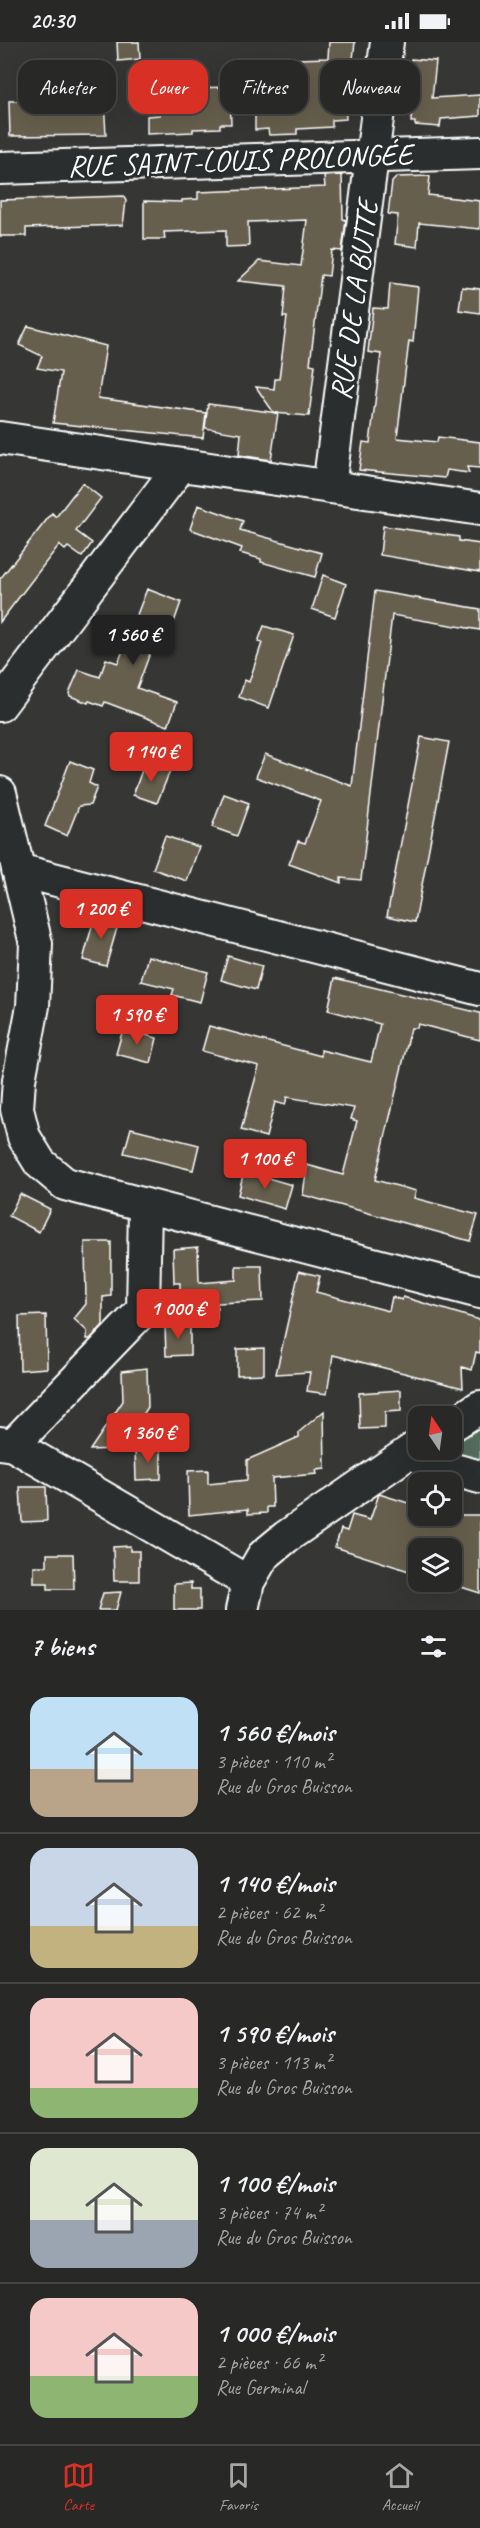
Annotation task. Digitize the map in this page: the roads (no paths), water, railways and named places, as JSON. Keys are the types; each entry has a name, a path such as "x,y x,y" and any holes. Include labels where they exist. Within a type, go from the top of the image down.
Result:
{"street":[{"name":"RUE DE LA BUTTE","path":"329,487 387,42"},
{"name":"RUE SAINT-LOUIS PROLONGÉE","path":"0,168 480,153"},
{"path":"0,438 480,509"},
{"path":"0,705 181,465"},
{"path":"0,793 36,944 33,1006 19,1080 17,1109 24,1137 40,1163 65,1184 145,1207 480,1292"},
{"path":"18,870 480,989"},
{"path":"145,1207 143,1310 6,1444 245,1596 263,1556 282,1539 408,1453"},
{"path":"462,1419 480,1407"},
{"path":"431,1460 440,1466 480,1477"}]}
